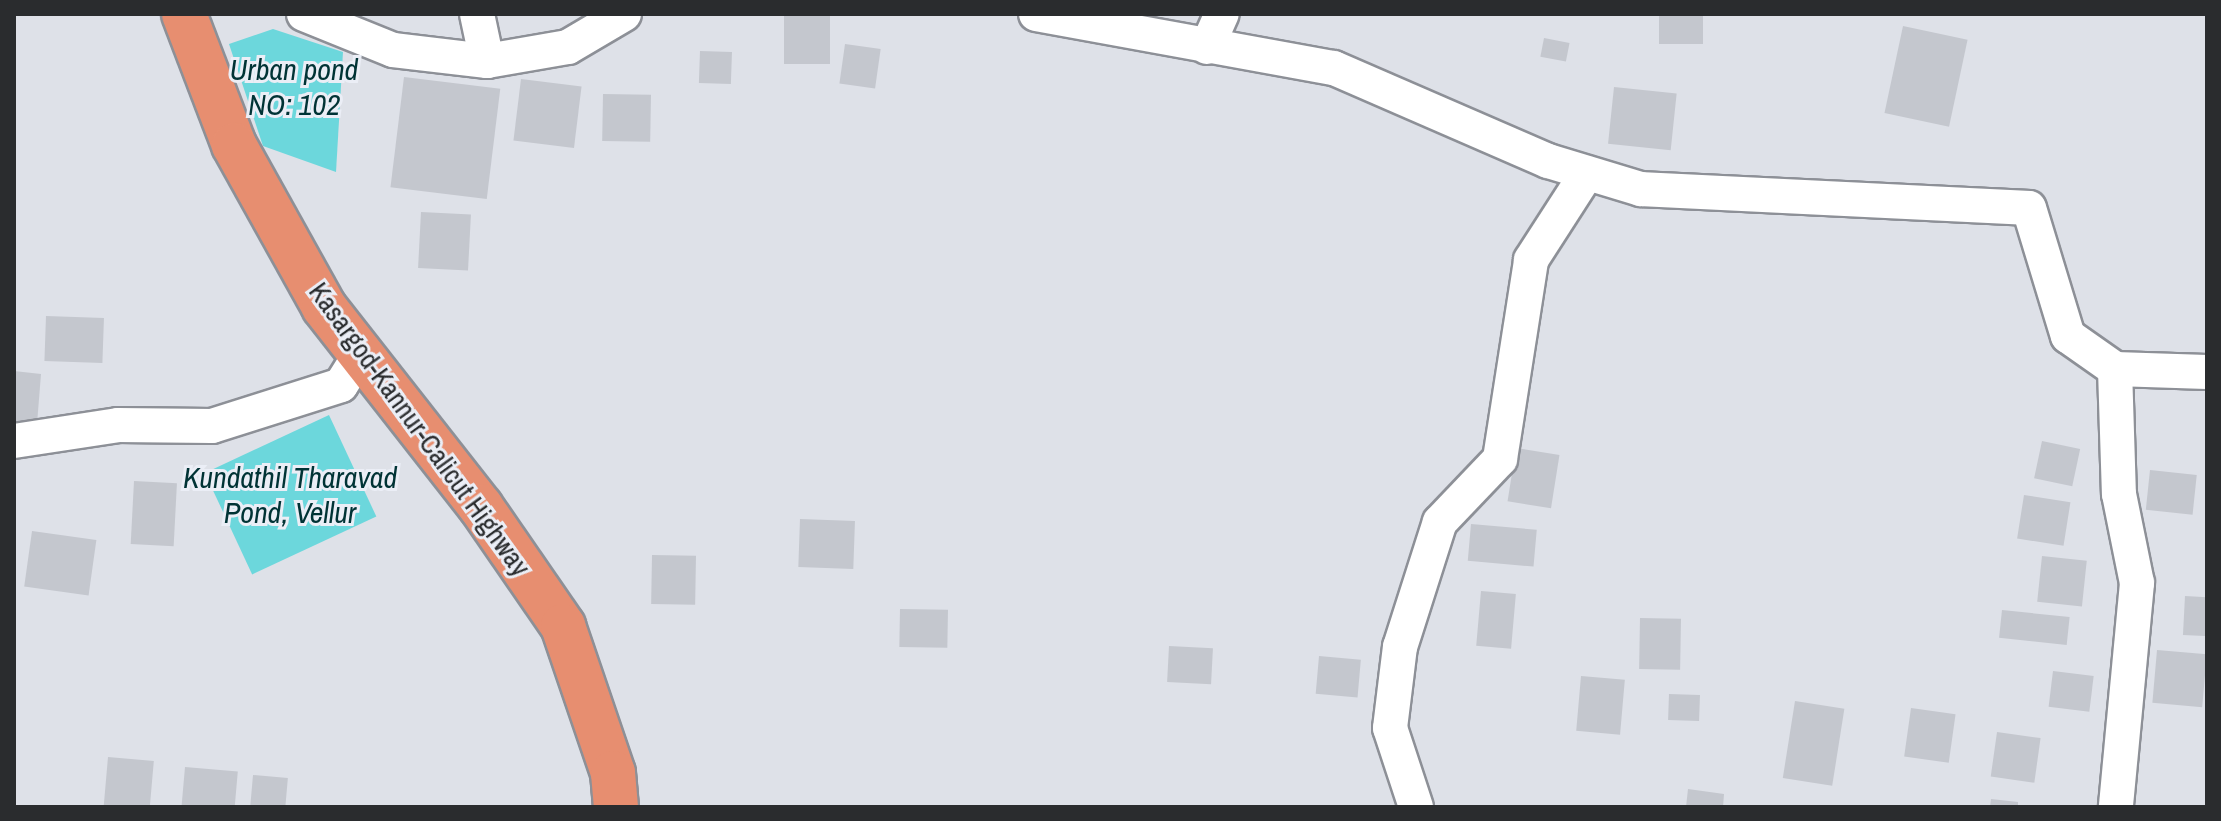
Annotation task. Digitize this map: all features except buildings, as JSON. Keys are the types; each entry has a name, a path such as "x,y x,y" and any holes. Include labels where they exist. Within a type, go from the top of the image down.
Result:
{"highway":[{"name":"Kasargod-Kannur-Calicut Highway","path":"184,14 234,145 324,307 563,626 613,773 616,807"}],"street":[{"path":"304,14 393,50 487,61 568,47 624,14"},
{"path":"477,14 487,61"},
{"path":"1036,14 1334,68 1587,173 1641,189 2029,208 2068,336 2115,369 2207,372"},
{"path":"1207,47 1222,14"},
{"path":"1416,807 1390,728 1400,647 1440,522 1500,459 1531,260 1587,173"},
{"path":"14,441 118,425 212,426 341,385 360,354"},
{"path":"2115,369 2119,494 2137,583 2116,807"}],"water":[{"name":"Urban pond NO: 102","path":"273,29 343,52 336,172 263,146 229,44"},
{"name":"Kundathil Tharavad Pond, Vellur","path":"329,415 376,517 252,574 205,473"}]}
